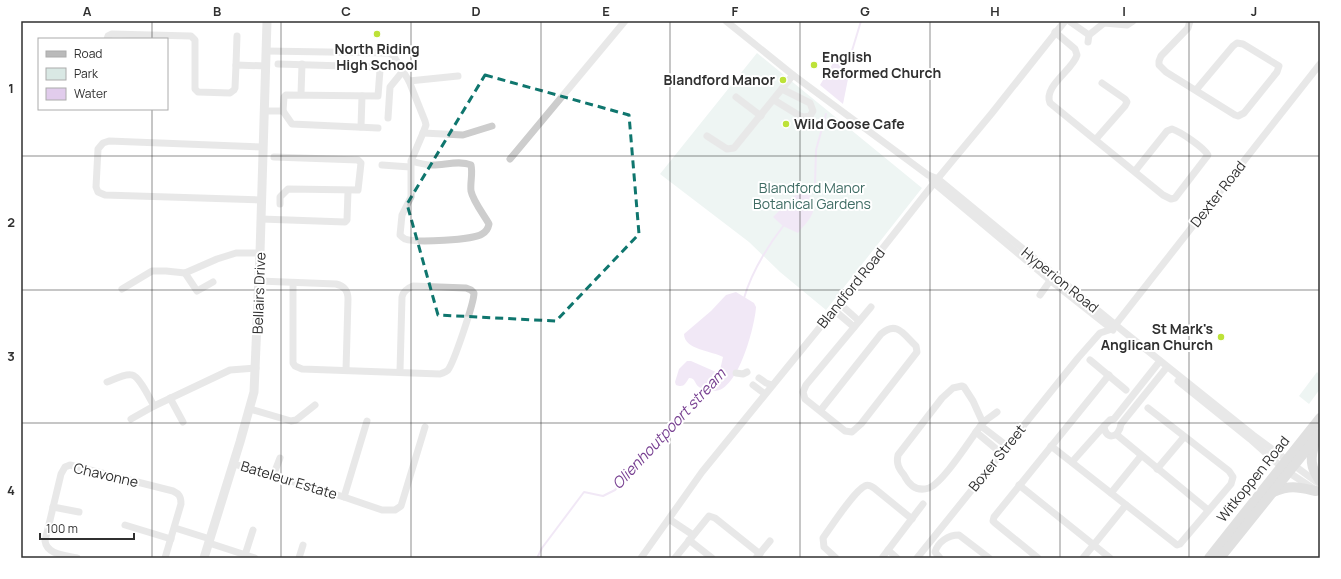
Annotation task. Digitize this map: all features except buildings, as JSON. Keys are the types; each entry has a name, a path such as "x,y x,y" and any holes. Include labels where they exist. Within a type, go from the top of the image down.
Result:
{"main road":[{"name":"Witkoppen Road","path":"1209,558 1287,465 1320,418"},
{"name":"Witkoppen Road","path":"1220,558 1272,492 1287,465 1318,435"},
{"path":"1272,492 1289,487 1319,487 1311,459 1318,435"}],"street":[{"name":"Bellairs Drive","path":"204,558 234,464 254,392 262,200 267,21"},
{"path":"510,159 625,21"},
{"name":"Hyperion Road","path":"726,21 794,75 936,181 1166,369 1214,402 1287,465 1319,487"},
{"name":"Blandford Road","path":"641,558 702,472 772,384 834,310 1065,21"},
{"path":"1069,21 1089,39 1104,23 1127,25 1133,21"},
{"path":"1190,21 1188,28 1161,56 1159,62 1160,67 1166,72 1238,116 1241,115 1277,72 1279,66 1243,44 1237,43 1196,90"},
{"path":"1055,32 1075,49 1077,55 1074,62 1051,90 1049,100 1052,105 1166,197 1173,199 1177,196 1180,190 1206,160 1208,155 1196,144 1172,129 1167,131 1135,171"},
{"path":"107,38 112,34 191,36 195,40 196,89 198,92 230,93 233,92 235,88 237,36"},
{"path":"266,51 389,53 393,55 409,81 426,121 426,125 411,164 410,197 402,215 400,235 404,239 413,240 453,240 482,235 488,229 489,224 472,196 471,165 462,163 434,165 411,164 382,166"},
{"path":"278,64 378,67 380,70 379,95 377,96 286,95 284,96 283,111 292,124 378,128"},
{"path":"301,94 302,64"},
{"name":"Dexter Road","path":"1114,327 1320,64"},
{"path":"236,65 266,66"},
{"path":"388,118 390,87 403,71"},
{"path":"707,136 727,149 734,148 794,75"},
{"path":"409,81 458,76"},
{"path":"1096,139 1127,102 1126,99 1102,83"},
{"path":"774,100 804,118 810,116 812,111 810,103 782,89"},
{"path":"361,127 362,96"},
{"path":"736,97 761,116"},
{"path":"264,111 283,111"},
{"path":"423,133 463,136 492,126"},
{"path":"262,200 105,195 98,192 96,179 98,149 103,142 263,147"},
{"path":"274,156 359,160 360,164 359,189 357,191 288,189 280,197 280,204"},
{"path":"261,219 345,222 347,220 348,190"},
{"path":"122,289 152,271 185,273 217,259 236,253 260,253"},
{"path":"185,273 194,293 213,282"},
{"path":"1040,295 1053,277"},
{"name":"Hyperion Road","path":"1053,277 1101,321 1114,327"},
{"path":"259,282 336,284 343,286 346,290 348,299 346,370"},
{"path":"293,282 293,363 302,369 400,371 440,374 448,369 473,303 474,293 471,290 466,288 413,286 404,292 402,297 400,371"},
{"path":"839,303 859,321"},
{"path":"820,411 885,330 891,328 898,329 916,346 917,352 856,430 852,432 845,431 820,411 804,397 804,390 871,307"},
{"path":"834,310 854,327"},
{"name":"Boxer Street","path":"1078,358 1098,329 1101,321"},
{"name":"Boxer Street","path":"918,558 1078,358 1100,333 1114,327"},
{"path":"1090,360 1126,390"},
{"path":"1072,462 1104,426 1114,419 1159,363"},
{"path":"131,419 170,398 230,370 256,368"},
{"path":"1117,435 1121,424 1166,369"},
{"path":"736,373 743,374 746,372"},
{"path":"107,382 128,375 134,376 138,379 154,406"},
{"path":"1038,558 993,521 994,516 1109,375"},
{"path":"759,378 766,383 772,384"},
{"path":"753,384 765,394"},
{"path":"996,412 982,424 942,478 929,488 919,489 912,486 906,481 898,467 898,455 942,398 953,388 962,386 966,389 982,424 1007,446"},
{"path":"170,398 183,422"},
{"path":"1131,398 1138,403"},
{"path":"250,409 291,421 296,420 316,405"},
{"path":"1051,446 1175,544 1179,545 1184,541 1208,510 1231,484 1233,479 1232,474 1148,408"},
{"name":"Bateleur Estate","path":"344,497 367,421"},
{"path":"1104,426 1104,431 1106,434 1112,436 1117,435 1208,510"},
{"name":"Bateleur Estate","path":"234,464 382,510 391,511 401,506 425,427"},
{"path":"976,432 1001,453"},
{"path":"1158,469 1184,437"},
{"path":"1111,493 1141,456"},
{"path":"273,476 280,458"},
{"name":"Chavonne","path":"77,558 50,551 46,545 45,539 62,470 67,466 74,465 176,493 181,497 181,504 175,528 165,558"},
{"path":"1019,484 1110,558"},
{"path":"836,558 824,547 823,538 856,494 864,486 868,485 874,488 912,519"},
{"path":"882,558 923,504"},
{"path":"1083,558 1126,505"},
{"path":"53,507 79,512"},
{"path":"675,558 707,516 710,516 758,556 770,541"},
{"path":"669,519 691,537 712,558"},
{"path":"125,525 171,539"},
{"path":"175,528 255,558"},
{"path":"245,555 253,530"},
{"path":"940,558 935,552 937,548 946,538 956,535 963,537 989,558"},
{"path":"299,558 303,545"},
{"path":"888,550 897,558"}],"highlighted area":[{"path":"485,75 629,115 639,234 556,321 438,315 407,204"}],"green space":[{"name":"Blandford Manor Botanical Gardens","path":"757,53 922,188 826,310 780,272 749,242 660,174"},
{"path":"1317,372 1320,375 1320,389 1309,404 1299,396"}],"water":[{"path":"839,53 848,79 843,104 820,85"},
{"path":"804,191 812,203 813,213 798,233 783,226 773,217 794,196"},
{"path":"736,292 754,303 756,307 749,342 738,370 731,381 723,388 714,391 706,390 697,386 691,378 689,378 683,386 676,385 675,382 679,369 687,361 691,361 716,372 720,370 723,357 694,347 685,339 684,334 711,311 726,295"}],"waterway":[{"name":"Olienhoutpoort stream","path":"842,67 851,54 861,21"},
{"name":"Olienhoutpoort stream","path":"808,198 815,184 816,150 826,114"},
{"name":"Olienhoutpoort stream","path":"744,298 751,278 772,242 784,225"},
{"name":"Olienhoutpoort stream","path":"537,558 542,548 584,492 603,496 615,490 705,388"}],"place":[{"name":"North Riding High School","path":"377,34"},
{"name":"English Reformed Church","path":"814,65"},
{"name":"Blandford Manor","path":"783,80"},
{"name":"Wild Goose Cafe","path":"786,124"},
{"name":"St Mark's Anglican Church","path":"1221,337"}]}
